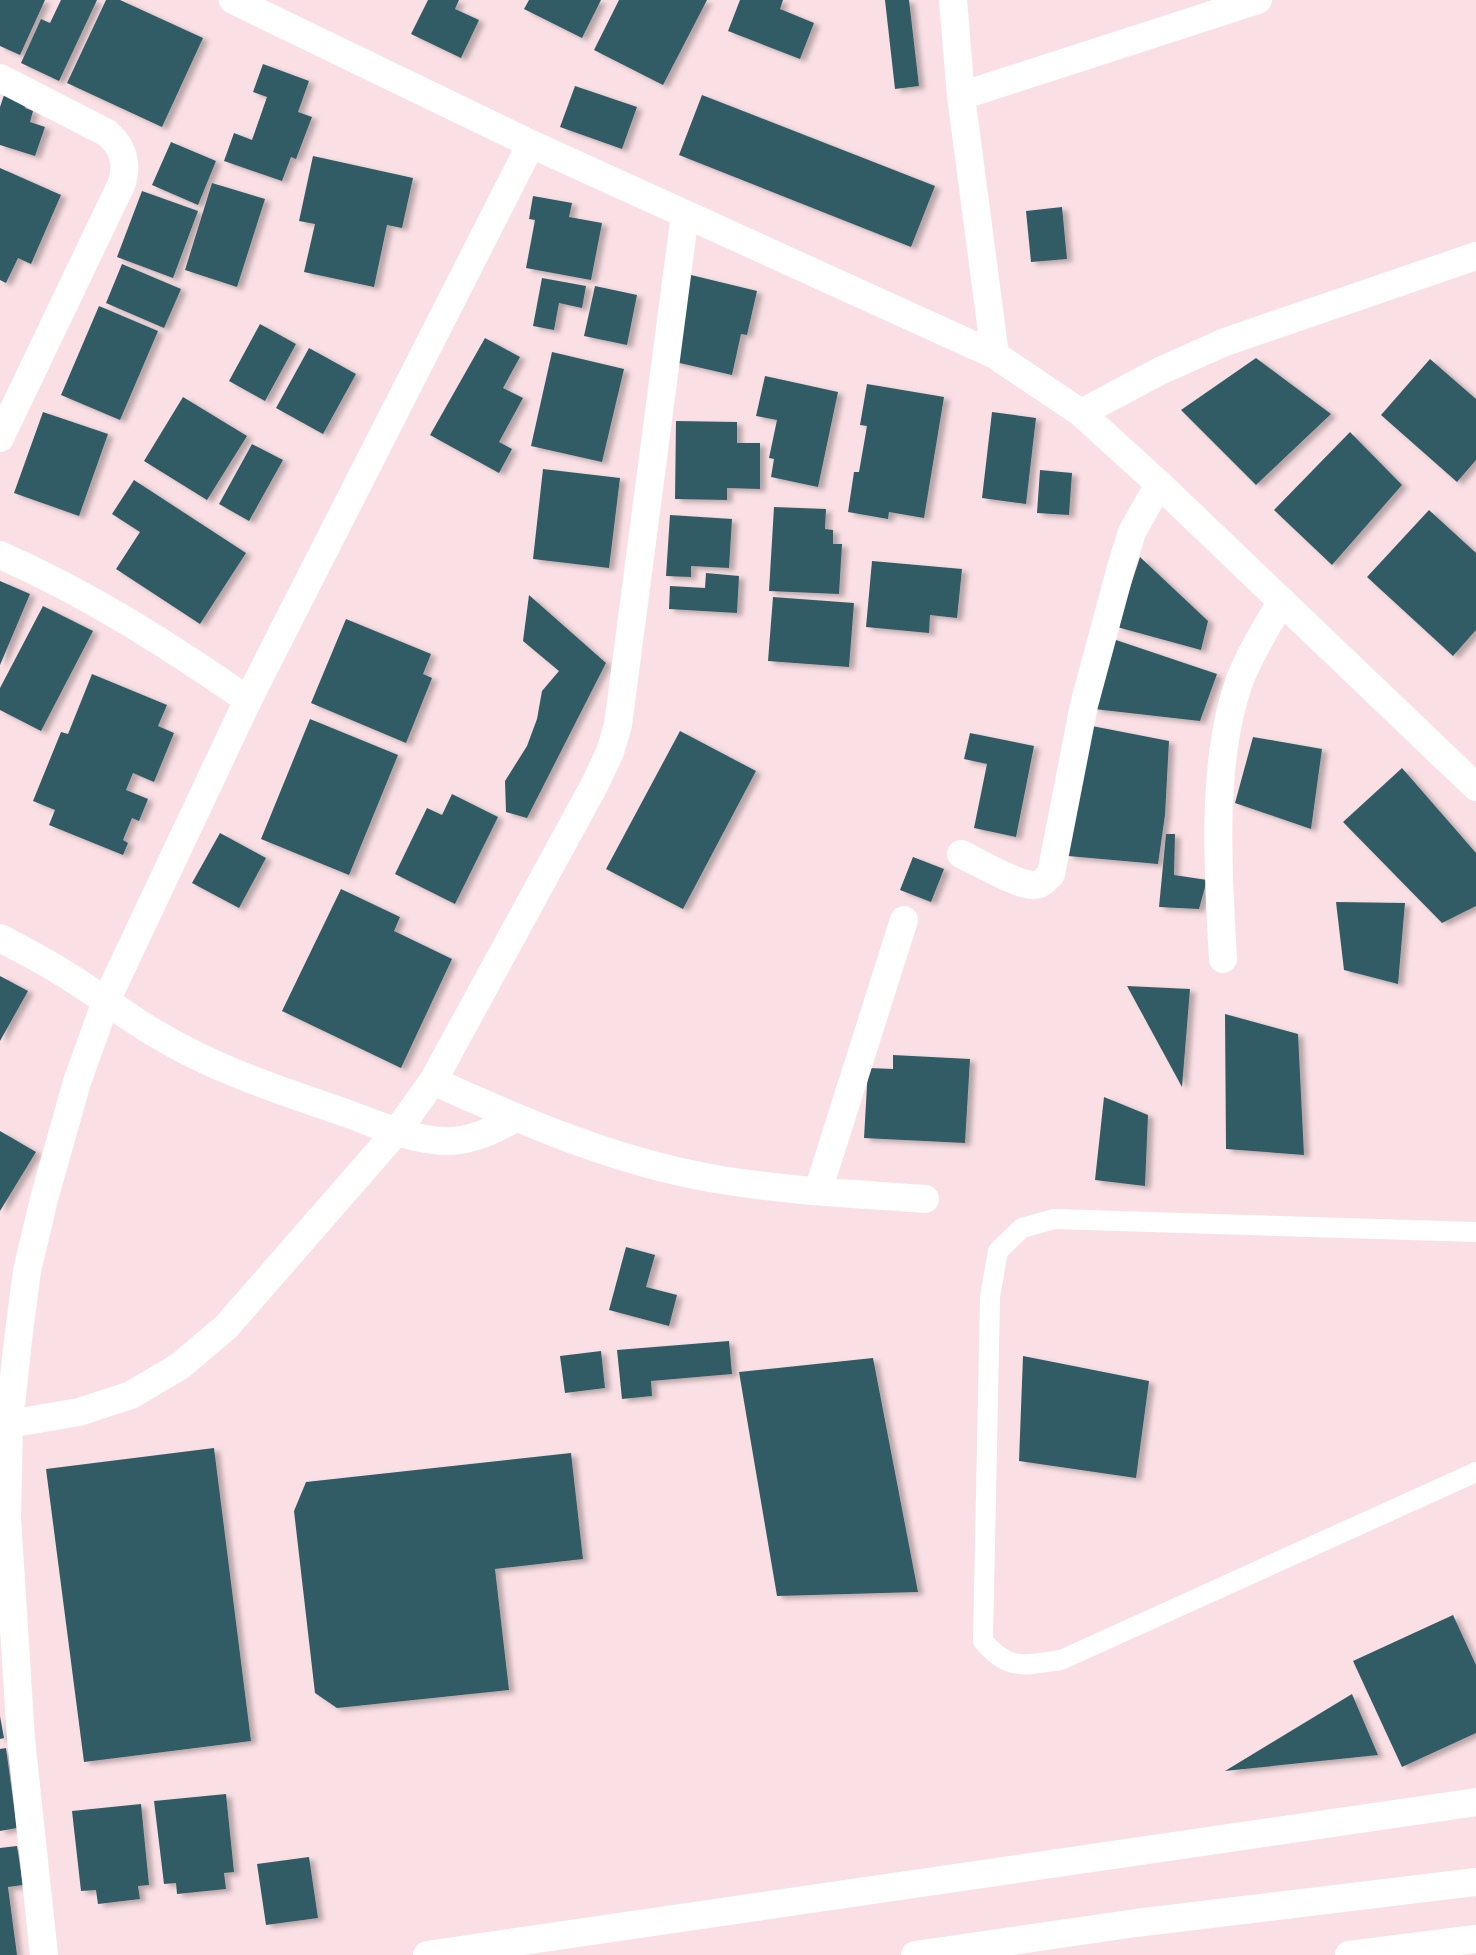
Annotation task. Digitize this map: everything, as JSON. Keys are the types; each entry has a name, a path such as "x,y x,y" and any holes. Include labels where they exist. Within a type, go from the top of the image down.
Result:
{"main road":[{"path":"233,0 531,144 995,355 1081,413 1159,484 1476,787"},
{"path":"953,0 961,96 995,355"},
{"path":"961,96 1258,0"},
{"path":"0,78 107,133 117,142 126,163 122,183 0,438"},
{"path":"44,1955 20,1729 7,1518 9,1424 27,1271 76,1082 106,1001 248,700 531,144"},
{"path":"9,1424 79,1412 131,1395 180,1366 226,1327 397,1131 433,1081 595,784 610,752 618,725 684,214"},
{"path":"1081,413 1160,371 1225,342 1476,256"},
{"path":"961,854 1021,882 1034,886 1044,882 1052,874 1084,705 1122,564 1132,532 1159,484"},
{"path":"0,555 66,586 117,614 168,645 248,700"},
{"path":"1223,959 1219,835 1226,735 1240,679 1256,642 1282,601"},
{"path":"818,1191 904,920"},
{"path":"0,938 63,973 158,1035 203,1059 254,1081 397,1131 422,1138 448,1141 472,1138 494,1130 515,1118"},
{"path":"433,1081 515,1118 634,1160 721,1180 818,1191 925,1199"},
{"path":"427,1955 1476,1802"},
{"path":"915,1955 1136,1923 1476,1882"},
{"path":"1349,1955 1476,1939"}],"lane":[{"path":"1476,1232 1054,1219 1022,1228 998,1251 990,1297 983,1641 994,1654 1019,1666 1061,1660 1476,1472"}],"building":[{"path":"0,0 45,0 20,55 0,46"},
{"path":"61,0 97,0 59,81 21,63 41,19 50,23"},
{"path":"106,0 120,0 203,38 162,127 67,83"},
{"path":"428,0 459,0 455,9 479,20 461,58 411,34"},
{"path":"529,0 601,0 582,38 524,9"},
{"path":"619,0 707,0 663,85 594,50"},
{"path":"740,0 783,0 780,9 814,23 800,59 728,31"},
{"path":"885,0 909,0 919,86 895,89"},
{"path":"263,64 309,81 298,112 312,117 296,159 291,157 282,181 224,161 234,133 252,140 267,97 253,92"},
{"path":"575,86 637,107 622,149 560,127"},
{"path":"5,92 28,99 25,108 33,111 30,122 45,127 35,156 0,145 0,107"},
{"path":"702,95 935,186 911,247 679,155"},
{"path":"171,142 216,161 198,205 152,185"},
{"path":"313,156 413,178 402,228 387,225 374,287 304,272 315,224 299,221"},
{"path":"0,168 61,195 31,264 18,258 6,283 0,280"},
{"path":"212,183 265,199 237,287 185,270"},
{"path":"142,191 198,211 173,278 117,257"},
{"path":"533,196 572,203 569,217 602,223 591,280 526,268 535,220 529,219"},
{"path":"1062,207 1067,259 1031,262 1026,211"},
{"path":"122,264 181,289 164,328 106,303"},
{"path":"691,275 757,291 747,335 741,334 732,375 671,361"},
{"path":"542,278 586,286 582,308 559,303 554,330 533,326"},
{"path":"595,286 637,295 627,345 584,336"},
{"path":"99,306 158,331 120,420 61,395"},
{"path":"260,324 296,344 265,401 229,381"},
{"path":"485,338 520,357 503,388 523,398 499,442 512,449 499,473 430,435"},
{"path":"309,348 356,374 323,434 276,408"},
{"path":"552,352 624,369 602,462 531,446"},
{"path":"1256,358 1331,414 1256,485 1181,410"},
{"path":"1430,359 1476,399 1476,460 1457,482 1381,415"},
{"path":"765,376 838,392 818,487 771,477 774,459 769,458 777,420 756,416"},
{"path":"867,384 944,397 924,518 889,512 888,519 848,512 854,472 859,472 867,426 860,425"},
{"path":"183,397 247,436 207,500 144,461"},
{"path":"43,412 108,434 79,516 14,493"},
{"path":"992,412 1036,418 1026,504 982,498"},
{"path":"676,421 737,422 737,443 760,443 760,489 727,488 727,500 675,499"},
{"path":"1350,432 1402,485 1332,565 1274,510"},
{"path":"252,444 283,460 249,521 219,504"},
{"path":"543,469 620,478 609,568 533,559"},
{"path":"1040,470 1072,473 1069,515 1037,513"},
{"path":"134,480 246,553 200,624 116,569 140,532 112,514"},
{"path":"774,507 826,509 825,529 833,530 833,544 842,544 839,594 769,591"},
{"path":"1429,510 1476,553 1476,630 1453,656 1367,577"},
{"path":"670,515 732,519 729,568 691,566 691,577 666,576"},
{"path":"1140,557 1208,621 1201,650 1117,627"},
{"path":"872,561 962,569 957,618 930,615 929,633 866,627"},
{"path":"706,573 739,576 737,613 669,609 670,586 705,588"},
{"path":"0,581 30,594 0,665"},
{"path":"529,595 606,663 527,818 506,812 505,781 527,746 537,719 542,691 559,671 523,641"},
{"path":"773,597 854,603 849,667 768,661"},
{"path":"43,606 93,631 41,731 0,710 0,688"},
{"path":"346,619 431,654 423,674 432,678 406,743 311,703"},
{"path":"1110,638 1217,674 1200,721 1094,709"},
{"path":"92,674 167,705 158,726 174,733 154,782 133,773 126,790 148,799 139,821 132,818 123,840 128,843 123,855 49,825 55,810 33,801 61,732 68,734"},
{"path":"310,719 398,755 349,875 261,839"},
{"path":"1092,726 1169,741 1165,815 1158,864 1068,856"},
{"path":"680,731 756,771 683,909 606,869"},
{"path":"970,733 1034,746 1016,837 974,828 987,764 964,759"},
{"path":"1253,737 1322,749 1311,829 1235,803"},
{"path":"1402,768 1476,853 1476,906 1442,923 1343,822"},
{"path":"452,794 498,817 455,904 395,874 427,808 442,815"},
{"path":"220,833 266,858 239,908 192,883"},
{"path":"1166,834 1175,834 1174,875 1207,880 1199,909 1159,907"},
{"path":"913,857 944,869 931,902 900,890"},
{"path":"341,889 400,917 394,931 452,959 401,1068 282,1011"},
{"path":"1336,902 1405,903 1398,984 1344,970"},
{"path":"0,976 28,991 0,1041"},
{"path":"1127,986 1190,989 1182,1087"},
{"path":"1225,1014 1298,1034 1304,1155 1226,1149"},
{"path":"893,1055 970,1059 965,1143 864,1138 868,1068 893,1069"},
{"path":"1104,1097 1148,1115 1145,1186 1095,1180"},
{"path":"0,1131 36,1152 0,1211"},
{"path":"626,1247 655,1255 646,1287 677,1295 669,1326 609,1310"},
{"path":"729,1341 732,1374 651,1381 652,1396 622,1399 617,1350"},
{"path":"601,1351 605,1388 565,1393 560,1356"},
{"path":"1023,1356 1149,1381 1136,1478 1019,1461"},
{"path":"873,1358 918,1592 777,1596 739,1372"},
{"path":"214,1448 251,1741 84,1762 46,1469"},
{"path":"571,1453 583,1559 495,1569 509,1690 337,1708 315,1693 294,1511 306,1482"},
{"path":"1453,1615 1476,1665 1476,1733 1402,1767 1353,1661"},
{"path":"1352,1694 1378,1755 1225,1771"},
{"path":"0,1716 4,1738 0,1739"},
{"path":"6,1748 17,1828 0,1831 0,1749"},
{"path":"226,1794 234,1872 224,1873 226,1889 177,1894 176,1883 164,1884 154,1801"},
{"path":"141,1804 149,1885 138,1886 140,1899 98,1904 96,1890 81,1891 72,1811"},
{"path":"17,1846 23,1885 8,1887 17,1955 0,1955 0,1848"},
{"path":"309,1857 318,1918 266,1925 257,1864"}]}
